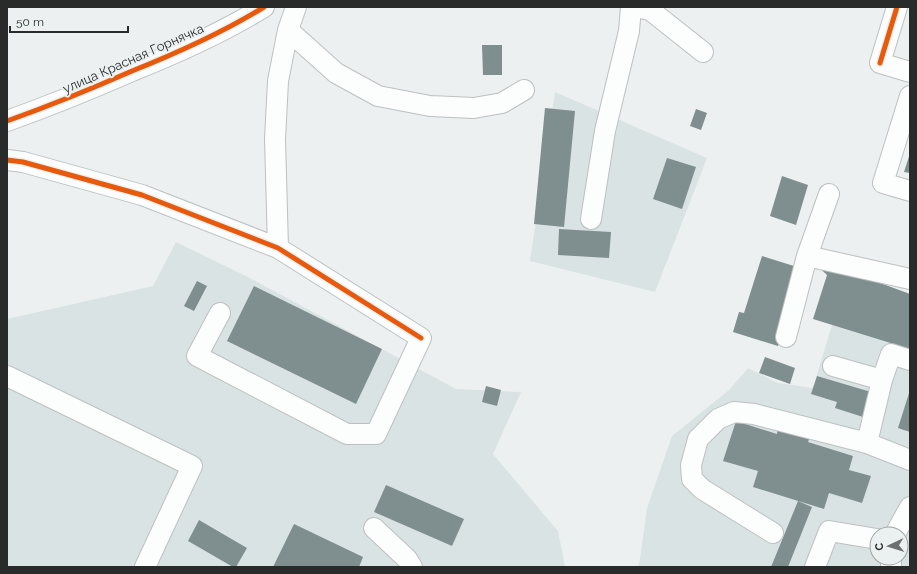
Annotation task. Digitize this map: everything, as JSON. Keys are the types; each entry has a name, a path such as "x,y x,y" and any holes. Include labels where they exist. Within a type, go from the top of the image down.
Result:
{"street":[{"name":"улица Красная Горнячка","path":"7,121 51,106 188,48 250,16 264,7"},
{"path":"278,248 275,139 278,81 288,30 296,7"},
{"path":"591,219 605,131 629,31 632,7 650,10 703,52"},
{"path":"897,7 880,63 910,72"},
{"path":"288,30 336,73 378,96 430,106 474,108 502,103 524,90"},
{"path":"910,96 907,116 883,182 910,191"},
{"path":"7,160 23,162 142,195 278,248 421,338 376,434 347,434 197,356 220,313"},
{"path":"786,337 807,256 829,194"},
{"path":"807,256 910,279"},
{"path":"867,442 882,380 891,354 910,360"},
{"path":"833,366 882,380"},
{"path":"7,376 192,466 145,567"},
{"path":"774,533 702,489 692,479 691,465 698,439 718,419 734,412 754,414 867,442 910,460"},
{"path":"899,526 910,507"},
{"path":"374,528 407,559 412,567"},
{"path":"815,567 829,531 869,538"}],"shaded area":[{"path":"555,92 707,158 655,292 530,261"},
{"path":"176,242 246,276 456,389 521,392 493,454 558,531 565,567 7,567 7,319 153,286"},
{"path":"910,294 910,567 638,567 647,508 672,436 729,390 748,368 778,383 813,388 832,325"}],"building":[{"path":"482,45 502,45 502,75 483,75"},
{"path":"545,108 575,111 564,227 534,224"},
{"path":"696,109 707,113 701,130 690,126"},
{"path":"910,153 910,173 904,172"},
{"path":"667,158 696,167 682,209 653,199"},
{"path":"782,176 808,185 796,225 770,216"},
{"path":"559,229 611,232 609,258 558,255"},
{"path":"762,256 797,267 787,320 778,346 733,332 739,312 744,313"},
{"path":"807,256 910,294 910,349 813,319 827,275"},
{"path":"197,281 207,286 194,311 184,306"},
{"path":"254,286 382,349 356,404 227,341"},
{"path":"765,357 795,368 790,384 759,373"},
{"path":"817,376 871,392 863,417 835,408 837,402 811,394"},
{"path":"486,386 501,390 497,406 482,402"},
{"path":"910,390 910,432 898,428"},
{"path":"736,421 777,434 778,427 810,437 808,442 853,456 849,470 871,476 862,503 829,493 824,509 753,487 758,471 723,461"},
{"path":"386,485 464,519 452,546 374,512"},
{"path":"798,501 812,507 788,567 771,567"},
{"path":"199,520 247,548 236,567 233,567 188,541"},
{"path":"294,524 363,557 359,567 273,567"}],"cycle path":[{"path":"7,121 86,91 182,50 216,34 264,7"},
{"path":"880,63 897,7"},
{"path":"7,160 23,162 142,195 278,248 421,338"}]}
